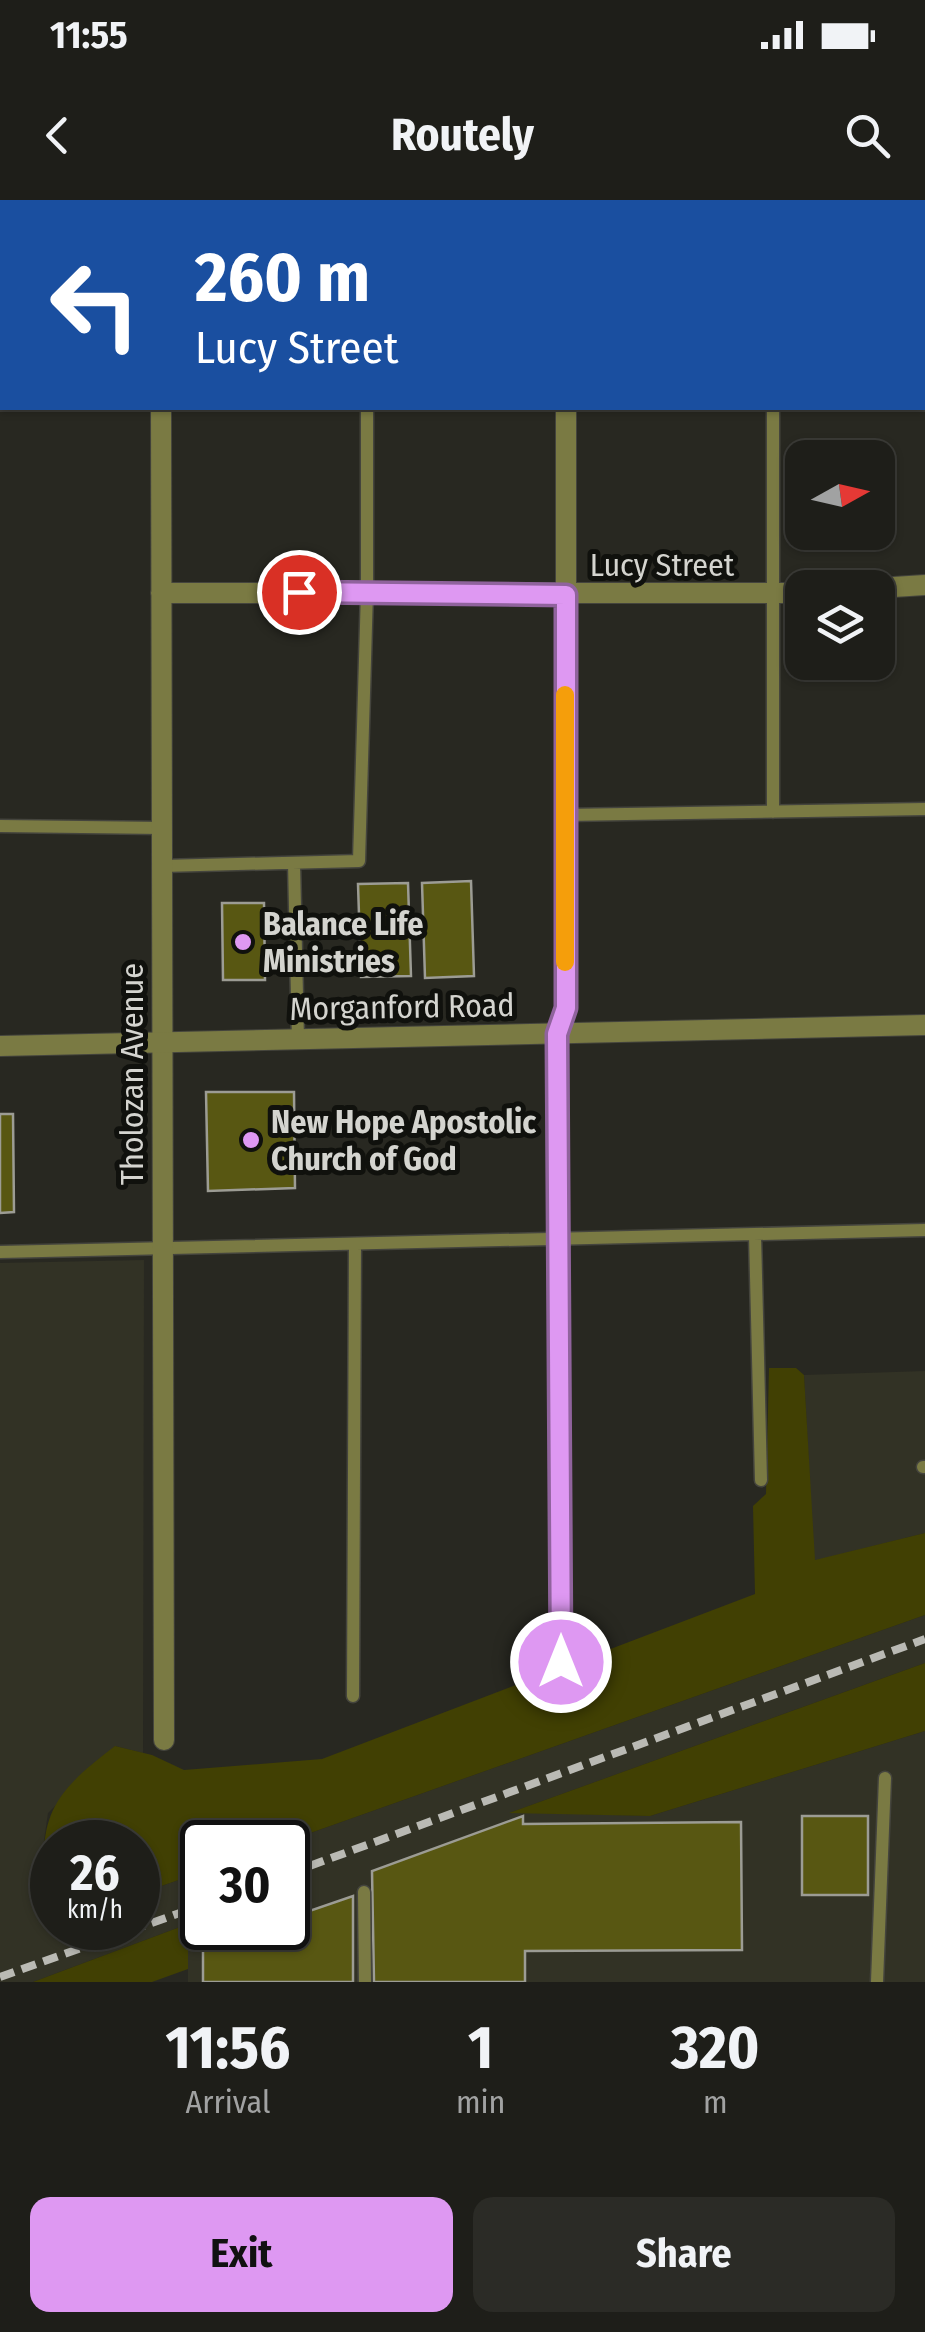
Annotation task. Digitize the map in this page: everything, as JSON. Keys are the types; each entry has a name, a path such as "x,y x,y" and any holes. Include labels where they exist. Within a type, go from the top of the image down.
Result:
{"street":[{"name":"Tholozan Avenue","path":"161,410 164,1740"},
{"path":"561,1662 557,1034 566,1008 566,410"},
{"path":"895,587 925,585"},
{"name":"Lucy Street","path":"162,593 785,594"},
{"name":"Morganford Road","path":"0,1046 925,1026"}],"lane":[{"path":"162,866 359,862 368,592 367,410"},
{"path":"772,410 773,812"},
{"path":"565,816 925,809"},
{"path":"0,826 163,828"},
{"path":"294,863 298,1040"},
{"path":"0,1252 925,1230"},
{"path":"755,1235 761,1480"},
{"path":"353,1696 356,1245"},
{"path":"877,1982 884,1778"},
{"path":"364,1892 365,1982"}],"shaded area":[{"path":"144,1260 143,1753 115,1746 48,1813 47,1820 30,1820 30,1950 119,1950 33,1982 0,1982 0,1263"},
{"path":"769,1368 796,1368 804,1375 815,1560 925,1533 925,1615 310,1833 310,1820 180,1820 180,1880 160,1886 160,1820 50,1820 62,1795 75,1780 115,1746 152,1755 184,1770 322,1759 755,1594 753,1506 766,1494"},
{"path":"925,1371 925,1533 814,1561 804,1375"},
{"path":"925,1615 925,1663 512,1812 650,1816 925,1731 925,1982 188,1982 188,1950 310,1950 310,1833"},
{"path":"925,1663 925,1731 650,1816 509,1813"},
{"path":"180,1880 180,1927 160,1934 160,1886"},
{"path":"180,1927 180,1950 188,1950 188,1969 152,1982 33,1982 119,1950 160,1950 160,1934"}],"building":[{"path":"471,881 474,976 425,978 422,883"},
{"path":"408,883 411,976 361,977 358,884"},
{"name":"Balance Life Ministries","path":"222,903 264,903 265,980 223,980"},
{"name":"New Hope Apostolic Church of God","path":"206,1092 294,1092 295,1188 208,1191"},
{"path":"0,1114 13,1114 14,1212 0,1213"},
{"path":"523,1816 523,1824 741,1822 742,1950 525,1951 525,1982 374,1982 372,1871"},
{"path":"802,1816 868,1816 868,1895 802,1895"},
{"path":"353,1896 353,1982 203,1982 203,1950 310,1950 310,1911"}],"railway":[{"path":"310,1866 925,1639"},
{"path":"0,1977 180,1913"}],"slow traffic":[{"path":"565,695 565,962"}],"place":[{"name":"Balance Life Ministries","path":"243,942"},
{"name":"New Hope Apostolic Church of God","path":"251,1140"}],"route":[{"path":"299,592 566,595 566,1008 557,1034 561,1662"}]}
